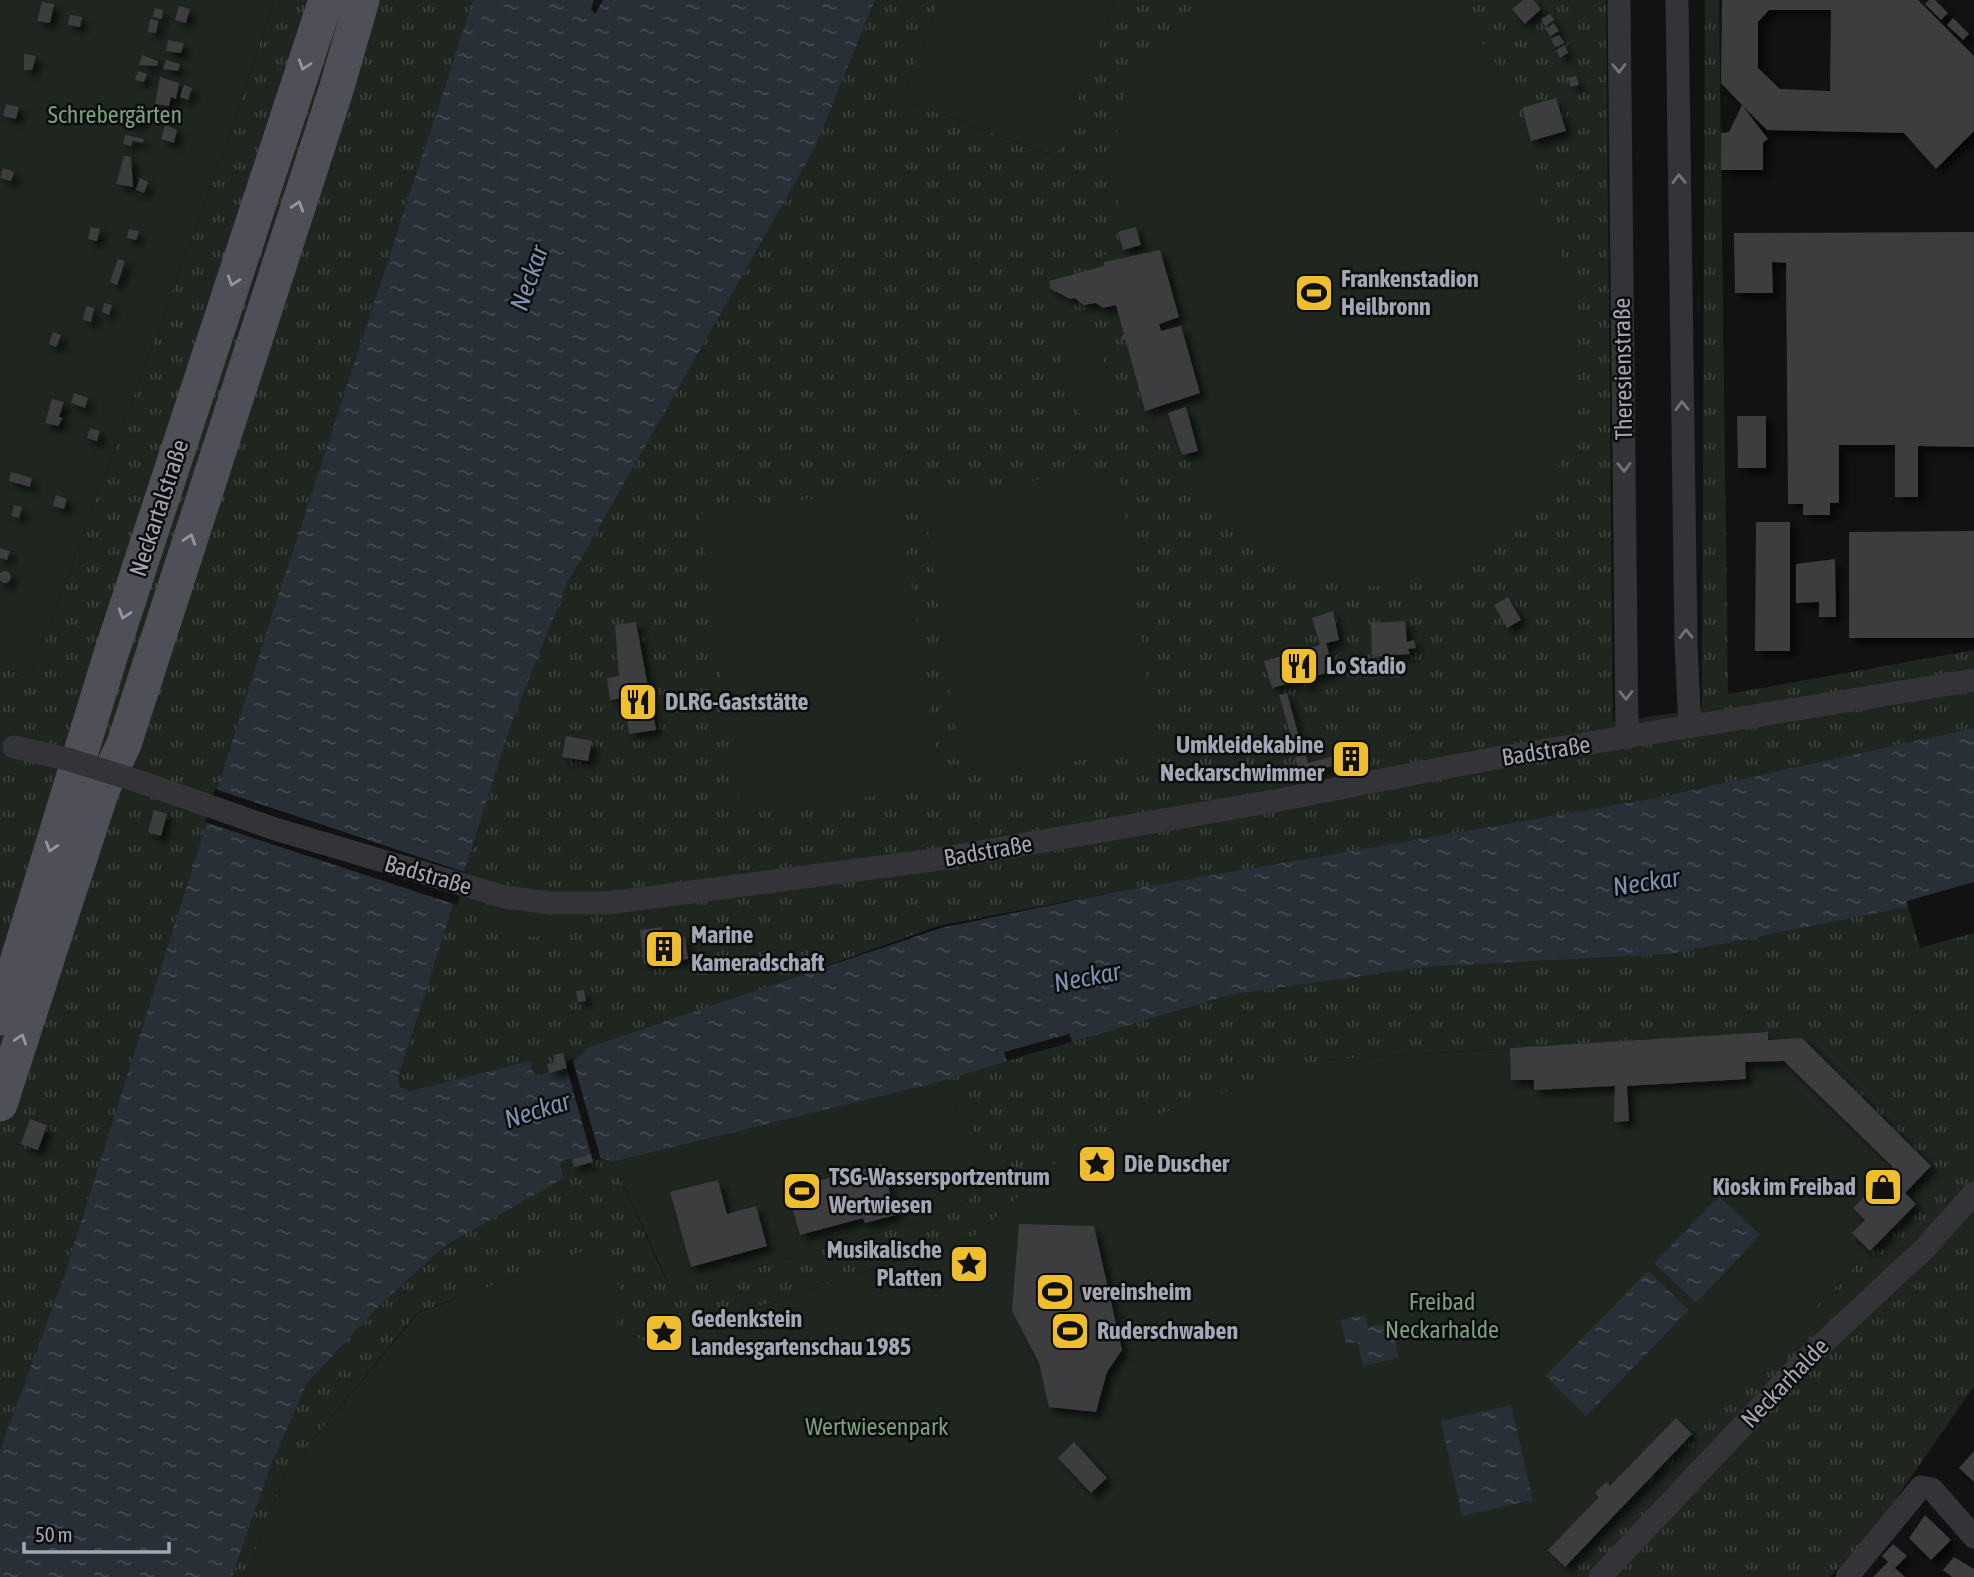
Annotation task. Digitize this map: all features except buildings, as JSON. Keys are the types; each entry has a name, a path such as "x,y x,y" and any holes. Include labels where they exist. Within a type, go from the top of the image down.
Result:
{"main road":[{"name":"Neckartalstraße","path":"0,1018 70,782 326,0"},
{"name":"Neckartalstraße","path":"0,1104 102,790 124,744 336,90 362,0"},
{"name":"Neckartalstraße","path":"336,90 376,0"}],"street":[{"name":"Theresienstraße","path":"1619,0 1627,738"},
{"path":"1677,0 1685,631 1690,727"},
{"name":"Badstraße","path":"7,746 67,759 288,833 505,897 551,903 608,903 940,859 1485,760 1974,680"},
{"name":"Neckarhalde","path":"1600,1577 1803,1362 1925,1248 1974,1193"},
{"path":"1847,1577 1922,1487 1932,1489 1974,1537"}],"green space":[{"name":"Schrebergärten","path":"0,0 274,0 232,128 31,677 0,667"},
{"path":"274,0 473,0 274,608 64,1276 0,1450 0,667 31,677 232,128"},
{"path":"875,0 940,0 902,99 1055,157 1116,0 1606,0 1613,722 1702,709 1705,0 1719,0 1728,694 1974,650 1974,728 1655,798 1120,891 938,926 734,999 589,1047 567,1068 534,1076 530,1061 410,1091 399,1087 398,1078 512,722 567,584 815,148"},
{"path":"940,0 1116,0 1056,157 902,99"},
{"name":"Frankenstadion Heilbronn","path":"1205,0 1434,0 1474,30 1495,62 1513,98 1545,216 1551,215 1571,299 1578,384 1575,441 1570,440 1550,484 1520,521 1484,551 1442,572 1398,584 1351,586 1305,576 1261,555 1230,529 1218,513 1189,461 1175,423 1147,430 1145,411 1126,341 1121,338 1124,334 1116,305 1103,308 1096,303 1083,305 1075,298 1070,299 1050,288 1049,281 1104,266 1104,255 1123,250 1120,240 1125,238 1115,167 1116,135 1123,104 1134,76 1152,49 1175,23"},
{"path":"1086,333 1099,344 1115,406 1113,416 1097,420 1085,418 1070,402 1060,369 1064,346 1069,337"},
{"path":"1119,469 1157,750 961,776 923,495"},
{"path":"898,487 940,787 741,814 700,514"},
{"path":"510,882 573,890 566,923 551,933 534,937 499,933"},
{"path":"1908,907 1920,948 1974,933 1974,1386 1878,1525 1830,1577 1555,1577 1942,1176 1802,1038 1768,1040 1767,1032 1325,1060 1051,1167 976,1235 648,1343 616,1328 454,1299 417,1313 287,1471 245,1577 232,1577 270,1468 307,1383 377,1308 446,1245 563,1178 559,1162 591,1154 613,1162 668,1282 684,1288 954,1211 1003,1172 939,1082 1230,995 1426,967 1671,954"},
{"path":"1768,1032 1769,1040 1802,1038 1942,1176 1555,1577 245,1577 287,1471 418,1313 604,1243 624,1302 616,1328 648,1343 976,1235 1082,1139 1325,1060"},
{"name":"TSG-Wassersportzentrum Wertwiesen","path":"939,1082 1003,1172 954,1211 684,1288 668,1282 613,1162"}],"water":[{"name":"Neckar","path":"473,0 594,0 591,9 595,14 603,0 875,0 815,148 567,584 512,722 398,1078 400,1087 410,1091 530,1061 534,1076 567,1068 589,1047 941,928 1120,891 1655,798 1974,728 1974,882 1907,901 1908,907 1671,954 1426,967 1230,995 939,1082 613,1162 591,1154 559,1162 564,1178 446,1245 377,1308 307,1383 270,1468 232,1577 0,1577 0,1450 64,1276 274,608"},
{"path":"1719,1196 1760,1235 1696,1303 1654,1263"},
{"path":"1648,1271 1689,1310 1586,1416 1545,1376"},
{"path":"1365,1315 1368,1327 1391,1323 1399,1358 1363,1366 1358,1342 1346,1344 1340,1320"},
{"path":"1511,1405 1533,1500 1462,1516 1441,1421"}],"pier":[{"path":"215,789 467,873 457,905 205,822"},
{"path":"1069,1034 1072,1042 1007,1061 1004,1052"},
{"path":"572,1058 601,1160 592,1158 566,1065"}],"place":[{"name":"Frankenstadion Heilbronn","path":"1314,293"},
{"name":"Lo Stadio","path":"1299,666"},
{"name":"DLRG-Gaststätte","path":"638,702"},
{"name":"Umkleidekabine Neckarschwimmer","path":"1351,759"},
{"name":"Marine Kameradschaft","path":"664,949"},
{"name":"Die Duscher","path":"1097,1164"},
{"name":"Kiosk im Freibad","path":"1883,1187"},
{"name":"TSG-Wassersportzentrum Wertwiesen","path":"802,1191"},
{"name":"Musikalische Platten","path":"969,1264"},
{"name":"vereinsheim","path":"1055,1292"},
{"name":"Ruderschwaben","path":"1070,1331"},
{"name":"Gedenkstein Landesgartenschau 1985","path":"664,1333"}],"park label":[{"name":"Freibad Neckarhalde","path":"1442,1316"},
{"name":"Wertwiesenpark","path":"877,1427"}]}
